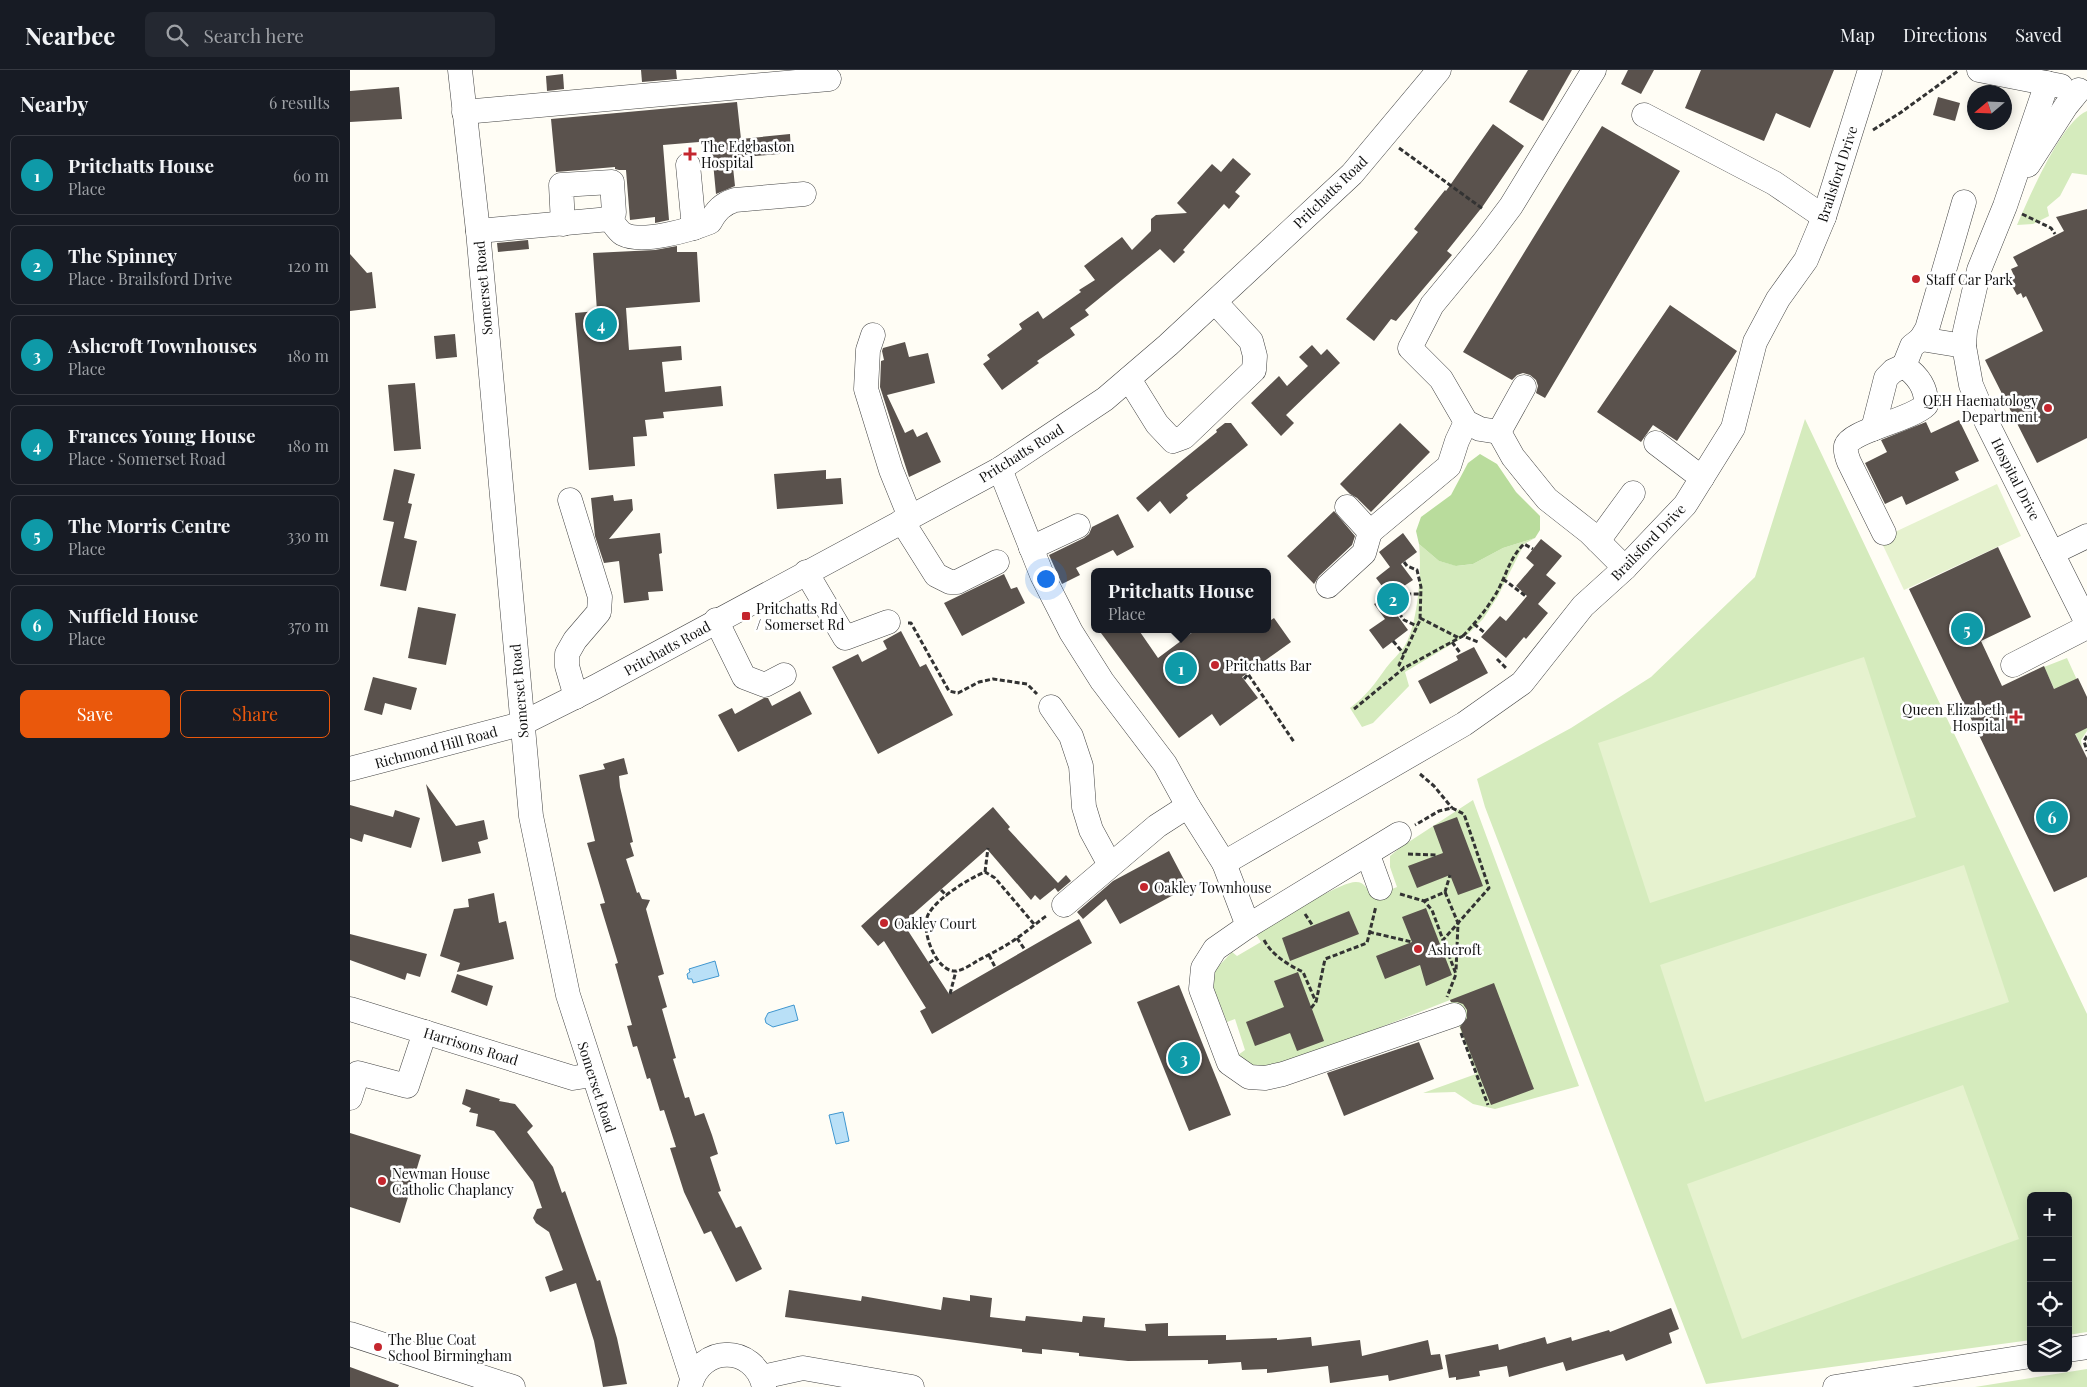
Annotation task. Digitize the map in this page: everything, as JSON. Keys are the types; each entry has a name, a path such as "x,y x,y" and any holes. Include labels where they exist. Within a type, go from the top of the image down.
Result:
{"street":[{"name":"Somerset Road","path":"460,70 478,231 521,724 531,816 568,995 691,1383"},
{"name":"Pritchatts Road","path":"521,724 576,697 1000,468 1105,399 1214,302 1352,174 1385,137 1439,70"},
{"path":"1500,432 1480,429 1466,422 1441,379 1410,348 1432,305 1499,222 1594,70"},
{"name":"Brailsford Drive","path":"1224,863 1464,724 1522,683 1583,606 1625,568 1685,505 1733,428 1755,342 1778,299 1806,260 1824,217 1870,70"},
{"path":"1979,70 2083,90"},
{"path":"464,112 828,79"},
{"path":"2012,184 2046,83"},
{"name":"Hospital Drive","path":"2083,90 2066,106 2028,166 2012,184 1979,270 1965,331 1964,346 1971,385 1987,423 2052,553 2080,589 2087,623"},
{"path":"1644,115 1774,183 1824,217"},
{"path":"688,165 694,228"},
{"path":"563,224 561,185 612,182 614,213 610,219"},
{"path":"610,219 621,233 637,238 694,228 710,222 715,212 725,203 735,200 804,194"},
{"path":"1873,429 1886,378 1893,370 1904,366 1912,346 1918,343 1928,329 1964,202"},
{"path":"478,231 610,219"},
{"path":"1129,378 1157,424 1173,441 1184,437 1254,370 1255,356 1251,341 1214,302"},
{"path":"874,334 868,350 866,389 906,519 936,575 944,580 957,582 997,562"},
{"path":"1921,339 1964,346"},
{"path":"1884,533 1846,454 1846,448 1850,440 1913,414 1926,405 1926,398 1920,382 1912,371 1904,366"},
{"path":"1500,432 1524,387"},
{"path":"1328,586 1364,553 1370,532 1448,466 1466,422"},
{"path":"1500,432 1514,457 1547,499 1598,541 1625,568"},
{"path":"1656,443 1702,478"},
{"path":"1000,468 1031,548 1071,632 1102,682 1165,764 1188,806 1224,863 1251,924"},
{"path":"1598,541 1633,493"},
{"path":"570,500 600,597 599,612 575,640 567,654 567,666 576,697"},
{"path":"1346,507 1370,532"},
{"path":"1031,548 1078,526"},
{"path":"2052,553 2087,536"},
{"path":"806,572 845,638 888,622"},
{"path":"716,620 744,677 765,685 784,675"},
{"path":"2013,665 2087,627"},
{"path":"1051,707 1071,736 1081,766 1084,807 1091,830 1110,865"},
{"name":"Richmond Hill Road","path":"350,769 521,724"},
{"path":"1064,905 1157,826 1188,806"},
{"path":"1399,834 1368,855 1251,924 1215,949 1203,968 1200,989 1229,1062 1249,1076 1265,1078 1283,1074 1454,1015"},
{"path":"1368,855 1380,888"},
{"name":"Harrisons Road","path":"350,1009 573,1078 592,1075"},
{"path":"350,1098 358,1074 407,1086 425,1032"},
{"name":"Somerset Road","path":"664,1296 687,1334 714,1356"},
{"path":"350,1334 513,1387"},
{"path":"2072,1349 2087,1347"},
{"path":"691,1383 700,1365 714,1356 726,1354 740,1356 749,1362 763,1382 802,1368 912,1387"},
{"path":"1836,1387 2027,1357"}],"path":[{"path":"1850,133 1871,131 1900,113 1960,70"},
{"path":"1385,137 1499,222"},
{"path":"2031,218 2051,228 2055,234"},
{"path":"1354,709 1404,668 1461,637 1490,604 1516,552 1524,544 1533,549"},
{"path":"1404,562 1407,566 1417,570 1421,587 1420,617 1399,665 1404,668"},
{"path":"1503,579 1526,597"},
{"path":"1400,589 1409,594 1420,594"},
{"path":"1399,613 1404,620 1417,626"},
{"path":"1420,617 1461,637 1478,642"},
{"path":"888,622 911,623 949,691 958,693 979,682 993,679 1027,684 1051,707"},
{"path":"1474,624 1485,633"},
{"path":"1394,641 1404,654"},
{"path":"1452,642 1461,654"},
{"path":"1497,659 1513,674"},
{"path":"1244,679 1248,674 1294,742"},
{"path":"2087,736 2084,741 2087,752"},
{"path":"1311,1008 1316,1002 1326,959 1367,943 1380,888 1424,901 1432,910 1443,940 1490,888 1464,814 1452,808 1408,757"},
{"path":"1399,834 1439,811 1452,808"},
{"path":"985,872 988,848"},
{"path":"985,872 995,878 1034,924 1018,938 989,955 956,971 947,970 937,958 929,943 925,929 928,914 947,896 971,878 985,872"},
{"path":"1450,875 1445,892 1458,923 1456,974"},
{"path":"941,890 947,896"},
{"path":"1424,901 1445,892"},
{"path":"1251,924 1267,946 1288,965 1302,972 1316,1002"},
{"path":"898,928 925,929"},
{"path":"1370,932 1412,942"},
{"path":"1018,938 1025,950"},
{"path":"989,955 996,967"},
{"path":"929,963 937,958"},
{"path":"950,994 956,971"}],"green space":[{"path":"2087,111 2087,175 2072,173 2060,196 2047,207 2049,216 2033,224 2017,225 2057,145 2077,118"},
{"path":"1805,419 2087,1014 2087,1332 2072,1334 2072,1192 2027,1192 2027,1341 1706,1384 1485,807 1477,779 1571,728 1651,677 1755,577"},
{"path":"1480,454 1497,464 1516,492 1540,516 1540,530 1535,538 1503,548 1473,564 1456,566 1439,561 1419,544 1416,531 1421,517 1451,495 1468,463"},
{"path":"1997,484 2021,536 1904,590 1880,539"},
{"path":"1535,538 1524,544 1498,596 1483,619 1467,635 1405,672 1409,686 1373,723 1362,727 1350,708 1370,690 1388,665 1402,650 1413,626 1418,597 1419,544 1439,561 1457,566 1473,564 1503,548"},
{"path":"1864,657 1916,817 1650,903 1598,743"},
{"path":"2067,658 2087,702 2087,731 2081,740 2082,748 2044,667"},
{"path":"1473,800 1579,1086 1495,1109 1473,1104 1455,1092 1423,1093 1476,1074 1450,1000 1320,1051 1266,1068 1254,1068 1238,1055 1245,1050 1235,1019 1227,1022 1212,985 1214,971 1232,952 1237,956 1261,942 1255,933 1336,888 1359,882 1366,887 1372,897 1397,887 1390,867 1390,856"},
{"path":"1964,865 2009,1002 1705,1102 1660,965"},
{"path":"1963,1085 2019,1239 1742,1339 1687,1184"},
{"path":"2087,1369 2087,1387 1975,1387 2072,1372"}],"water":[{"path":"715,961 719,976 693,983 692,979 688,979 689,969"},
{"path":"794,1005 798,1020 773,1027 766,1023 765,1019 768,1013"},
{"path":"843,1112 849,1141 836,1144 829,1115"}],"building":[{"path":"641,70 676,70 677,79 642,82"},
{"path":"1528,70 1572,70 1543,121 1509,102"},
{"path":"1628,70 1654,70 1641,94 1621,84"},
{"path":"1701,70 1834,70 1810,128 1776,113 1764,141 1685,108"},
{"path":"563,74 564,89 547,91 546,76"},
{"path":"399,87 402,119 350,122 350,91"},
{"path":"1938,97 1960,103 1955,121 1933,115"},
{"path":"737,102 741,139 790,134 791,153 732,158 735,186 716,194 711,141 663,145 669,220 655,223 655,217 630,220 626,170 615,169 615,167 556,172 551,119"},
{"path":"1493,124 1524,146 1483,206 1447,251 1452,255 1396,321 1391,319 1374,341 1346,319 1418,232 1414,229 1446,191"},
{"path":"1602,126 1680,171 1545,398 1536,393 1538,386 1536,380 1530,375 1523,373 1517,375 1512,380 1463,352"},
{"path":"1233,158 1251,174 1235,192 1240,196 1229,209 1224,204 1183,250 1185,252 1174,263 1160,249 1085,310 1089,315 1070,328 1075,335 1037,361 1039,363 1002,390 983,364 990,359 987,355 1022,329 1019,324 1038,311 1043,319 1081,292 1079,290 1095,280 1084,266 1122,237 1132,250 1151,231 1151,219 1156,215 1187,213 1177,203 1212,164 1221,172"},
{"name":"QEH Haematology Department","path":"2087,209 2087,438 2037,463 1985,360 2043,331 2026,296 2023,298 2021,293 2017,295 2009,281 2015,278 2011,269 2018,266 2013,257 2064,231 2056,217"},
{"path":"528,240 529,249 498,252 497,243"},
{"path":"677,246 677,252 697,252 700,302 626,308 629,350 681,346 682,360 662,362 665,392 721,386 723,406 663,412 664,418 645,420 647,436 633,437 635,466 589,470 575,313 597,311 593,253 655,250"},
{"path":"350,254 367,273 372,272 376,308 350,311"},
{"path":"1670,305 1737,351 1677,441 1653,425 1641,442 1597,412"},
{"path":"455,334 457,357 436,359 434,336"},
{"path":"905,342 909,357 928,353 935,383 887,395 905,433 913,429 917,437 927,432 941,462 909,477 880,387 881,361 884,360 883,348"},
{"path":"1312,345 1321,355 1327,349 1340,363 1286,415 1294,423 1281,436 1251,403 1279,376 1287,386 1308,366 1299,357"},
{"path":"415,383 421,449 394,451 388,385"},
{"path":"1959,420 1979,461 1955,472 1959,480 1906,505 1902,496 1885,504 1865,463 1887,452 1881,440 1926,422 1931,433"},
{"path":"1225,423 1231,423 1248,445 1186,495 1188,498 1170,514 1160,501 1148,512 1136,498 1217,432 1216,430"},
{"path":"1400,423 1430,452 1371,512 1340,484"},
{"path":"394,469 415,474 408,503 412,504 404,538 417,541 406,591 380,586 394,522 383,520"},
{"path":"826,470 826,479 841,478 843,504 777,509 774,474"},
{"path":"613,495 614,501 632,499 633,510 609,539 660,533 662,553 659,554 663,591 648,592 649,600 624,603 619,561 604,563 595,536 591,498"},
{"path":"1334,511 1355,536 1352,545 1319,576 1314,584 1287,556"},
{"path":"1118,514 1134,547 1117,556 1113,550 1076,568 1080,575 1062,584 1049,555 1084,538 1089,534 1092,527"},
{"path":"1403,533 1417,552 1401,564 1413,580 1398,590 1409,606 1397,615 1408,630 1383,649 1369,630 1385,619 1374,604 1388,594 1376,578 1390,567 1379,552"},
{"path":"1541,539 1562,556 1546,575 1556,583 1538,604 1548,613 1526,639 1524,637 1506,658 1481,637 1500,616 1506,621 1527,596 1516,586 1534,565 1526,558"},
{"path":"1998,547 2031,617 1981,641 2002,686 2044,666 2054,689 2078,678 2087,697 2087,728 2075,734 2087,758 2087,877 2054,892 1909,589"},
{"path":"1004,574 1011,589 1017,587 1025,603 962,636 944,603"},
{"path":"418,607 456,614 446,665 408,658"},
{"path":"1274,618 1291,642 1242,677 1258,698 1220,726 1212,714 1179,738 1101,633 1141,633 1158,658 1192,633 1271,633 1271,620"},
{"path":"901,631 920,667 926,664 953,715 878,754 832,667 858,654 862,662 887,649 883,641"},
{"path":"1474,647 1488,673 1430,704 1418,681 1458,660 1456,656"},
{"path":"373,677 417,688 411,710 385,703 382,715 364,710"},
{"path":"800,691 812,714 738,752 718,715 732,708 735,714 764,698 768,698 772,706"},
{"path":"624,758 628,774 619,776 620,787 633,842 630,843 634,856 626,859 637,893 639,892 642,899 650,900 646,909 664,974 658,976 667,1007 662,1009 676,1058 673,1059 685,1098 689,1097 695,1116 704,1113 712,1135 718,1154 710,1157 721,1191 718,1192 736,1228 741,1226 762,1269 736,1282 711,1231 704,1234 684,1192 670,1148 676,1147 664,1110 660,1111 650,1078 647,1079 637,1046 633,1047 627,1026 632,1025 615,964 618,963 600,904 605,903 587,843 595,841 579,775 605,769 603,764"},
{"path":"426,784 456,826 484,820 488,839 478,842 481,853 442,862"},
{"path":"350,805 393,817 395,810 420,818 411,848 364,834 362,842 350,838"},
{"name":"Oakley Court","path":"993,807 1010,827 1008,829 1058,883 1066,875 1071,881 1058,892 1055,888 1040,900 1035,895 1031,900 987,849 903,923 949,994 1079,919 1092,943 932,1034 920,1011 926,1008 884,941 878,946 861,926"},
{"path":"1457,817 1483,886 1458,895 1450,875 1417,888 1408,866 1443,853 1433,826"},
{"name":"Oakley Townhouse","path":"1169,851 1188,887 1120,924 1106,899 1083,919 1077,912 1113,881"},
{"path":"494,893 499,923 506,921 514,959 457,972 460,963 440,956 454,909 469,907 468,899"},
{"name":"Ashcroft","path":"1426,908 1452,975 1426,986 1420,965 1385,979 1376,956 1412,942 1402,917"},
{"path":"1349,911 1359,934 1290,961 1282,938"},
{"path":"350,934 427,954 420,977 407,973 405,980 350,960"},
{"path":"1298,972 1324,1041 1297,1051 1290,1033 1255,1046 1246,1022 1284,1007 1274,981"},
{"path":"457,974 493,986 487,1006 451,992"},
{"path":"1494,983 1534,1089 1491,1105 1460,1027 1467,1018 1467,1010 1463,1004 1451,1002 1450,1000"},
{"path":"1179,985 1231,1115 1189,1131 1137,1002"},
{"path":"1419,1042 1434,1079 1344,1116 1327,1073"},
{"path":"466,1089 500,1099 499,1101 515,1104 533,1126 527,1132 553,1167 562,1193 565,1191 597,1281 600,1280 617,1338 627,1384 603,1387 594,1341 576,1283 550,1292 545,1277 563,1270 549,1232 536,1223 533,1218 537,1209 542,1208 533,1182 494,1131 476,1126 478,1114 469,1112 471,1108 462,1104"},
{"name":"Newman House Catholic Chaplancy","path":"350,1133 421,1155 400,1223 350,1207"},
{"path":"789,1290 861,1301 862,1296 941,1310 943,1297 970,1301 970,1295 992,1298 990,1317 1025,1321 1026,1316 1082,1322 1083,1316 1105,1318 1104,1327 1146,1331 1145,1324 1168,1323 1168,1336 1226,1335 1226,1340 1277,1338 1277,1340 1311,1337 1312,1346 1360,1340 1362,1356 1428,1340 1431,1355 1440,1354 1443,1369 1389,1381 1388,1375 1330,1383 1328,1366 1267,1373 1267,1369 1242,1370 1241,1362 1208,1364 1208,1360 1128,1361 1079,1356 1079,1353 1042,1349 1042,1354 1022,1352 1022,1349 785,1317"},
{"path":"1671,1308 1679,1329 1669,1333 1672,1343 1626,1361 1623,1354 1566,1371 1563,1362 1509,1377 1507,1366 1479,1371 1480,1376 1456,1380 1456,1377 1449,1378 1445,1355 1498,1344 1499,1350 1545,1337 1547,1344 1571,1337 1572,1341 1609,1330 1610,1332"},
{"path":"350,1367 399,1385 398,1387 350,1387"}],"place":[{"name":"The Edgbaston Hospital","path":"690,154"},
{"name":"Staff Car Park","path":"1916,279"},
{"name":"Frances Young House","path":"601,324"},
{"name":"QEH Haematology Department","path":"2048,408"},
{"name":"The Spinney","path":"1393,599"},
{"name":"Pritchatts Rd / Somerset Rd","path":"746,616"},
{"name":"The Morris Centre","path":"1967,629"},
{"name":"Pritchatts Bar","path":"1215,665"},
{"name":"Pritchatts House","path":"1181,668"},
{"name":"Queen Elizabeth Hospital","path":"2016,717"},
{"name":"Nuffield House","path":"2052,817"},
{"name":"Oakley Townhouse","path":"1144,887"},
{"name":"Oakley Court","path":"884,923"},
{"name":"Ashcroft","path":"1418,949"},
{"name":"Ashcroft Townhouses","path":"1184,1058"},
{"name":"Newman House Catholic Chaplancy","path":"382,1181"},
{"name":"The Blue Coat School Birmingham","path":"378,1347"}]}
